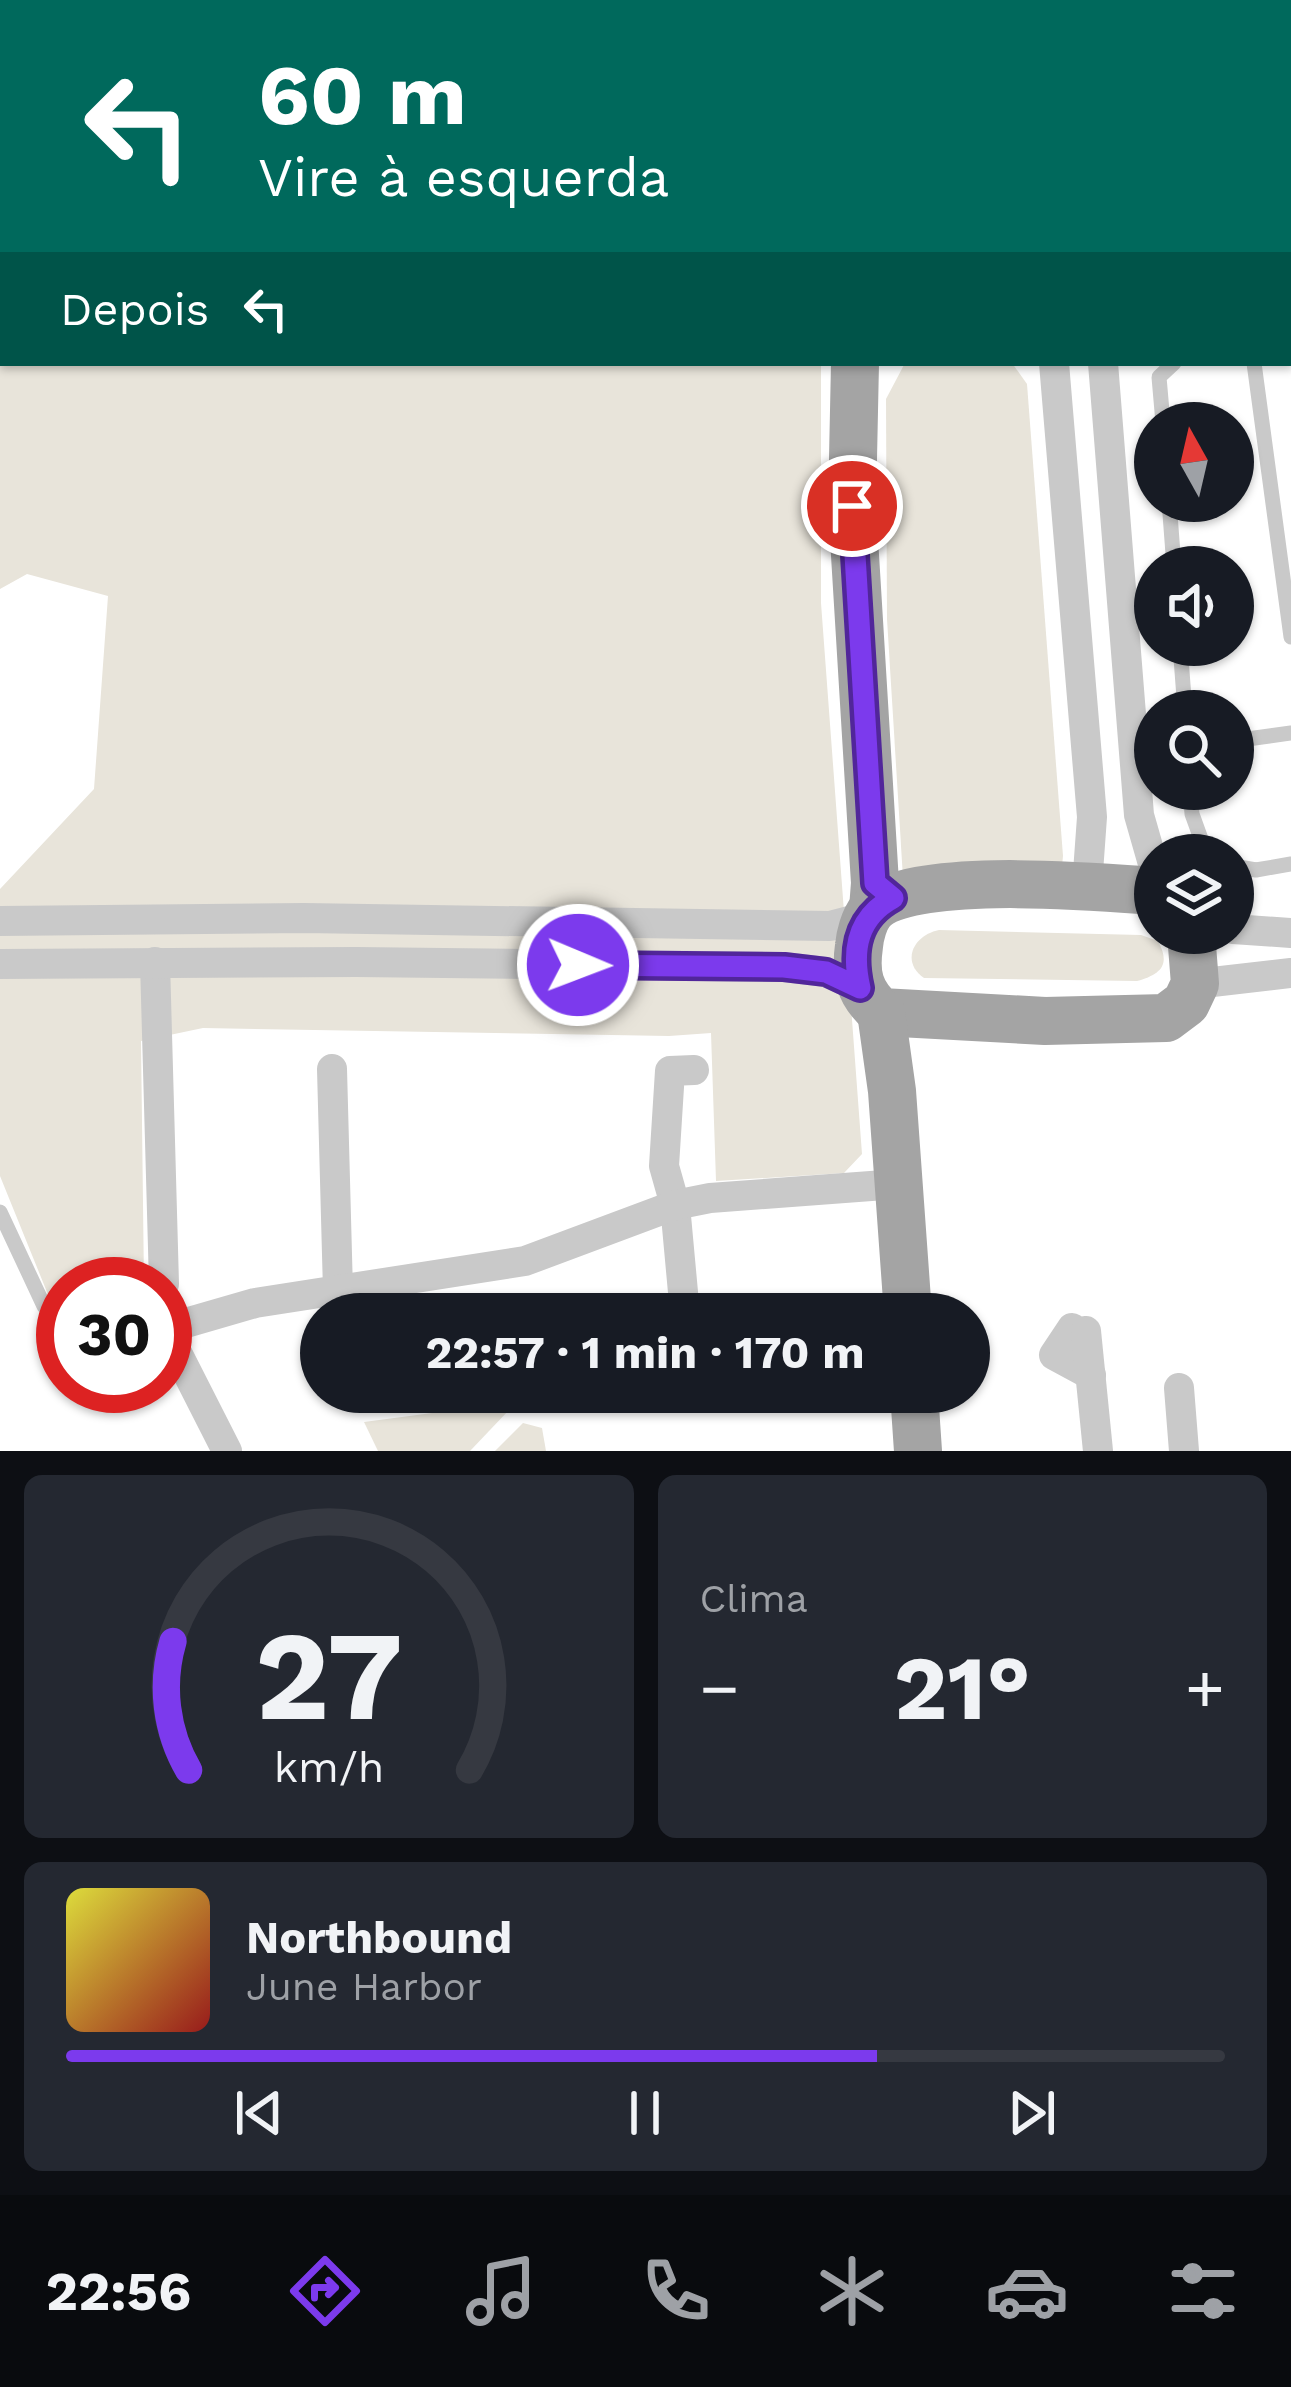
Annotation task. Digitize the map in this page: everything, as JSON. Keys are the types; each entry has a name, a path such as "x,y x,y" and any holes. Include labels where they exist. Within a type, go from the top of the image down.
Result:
{"main road":[{"path":"855,366 852,506 877,901 857,954 892,1091 906,1293"},
{"path":"877,901 928,889 1134,889"},
{"path":"870,1000 971,1018 1166,1018 1186,1004 1195,984 1193,954"},
{"path":"892,1091 918,1044 939,1029 971,1018"},
{"path":"915,1413 918,1451"}],"street":[{"path":"1054,366 1092,817 1087,886"},
{"path":"1102,366 1139,814 1145,834"},
{"path":"0,921 304,918 830,926 877,901"},
{"path":"1254,930 1291,933"},
{"path":"155,962 163,1257"},
{"path":"0,964 784,967 826,972 870,1000"},
{"path":"1195,984 1291,973"},
{"path":"332,1069 338,1291"},
{"path":"683,1293 675,1205 664,1166 670,1071 694,1070"},
{"path":"192,1321 255,1303 526,1261 675,1205 710,1198 898,1184"},
{"path":"1078,1330 1091,1375 1098,1451"},
{"path":"192,1382 227,1451"},
{"path":"1180,1388 1184,1451"}],"lane":[{"path":"1161,402 1159,377 1171,366"},
{"path":"1254,366 1291,637"},
{"path":"1254,738 1291,734"},
{"path":"1254,869 1291,864"},
{"path":"0,1212 36,1289"}],"shaded area":[{"path":"0,366 821,366 821,603 862,1154 844,1173 716,1181 711,1033 203,1028 141,1041 144,1257 36,1257 36,1265 0,1176 0,889 94,789 108,596 27,574 0,589"},
{"path":"903,366 1014,366 1027,384 1063,856 1060,886 904,894 887,619 886,399"},
{"path":"930,933 1134,935 1134,954 1162,954 1163,962 1158,972 1137,981 924,978 912,957 917,943"},
{"path":"432,1413 506,1413 470,1451 378,1451 364,1422"},
{"path":"523,1423 542,1428 546,1451 495,1451"}],"route":[{"path":"578,965 784,967 826,972 860,988 860,934 872,909 893,898 875,883 852,506"}]}
